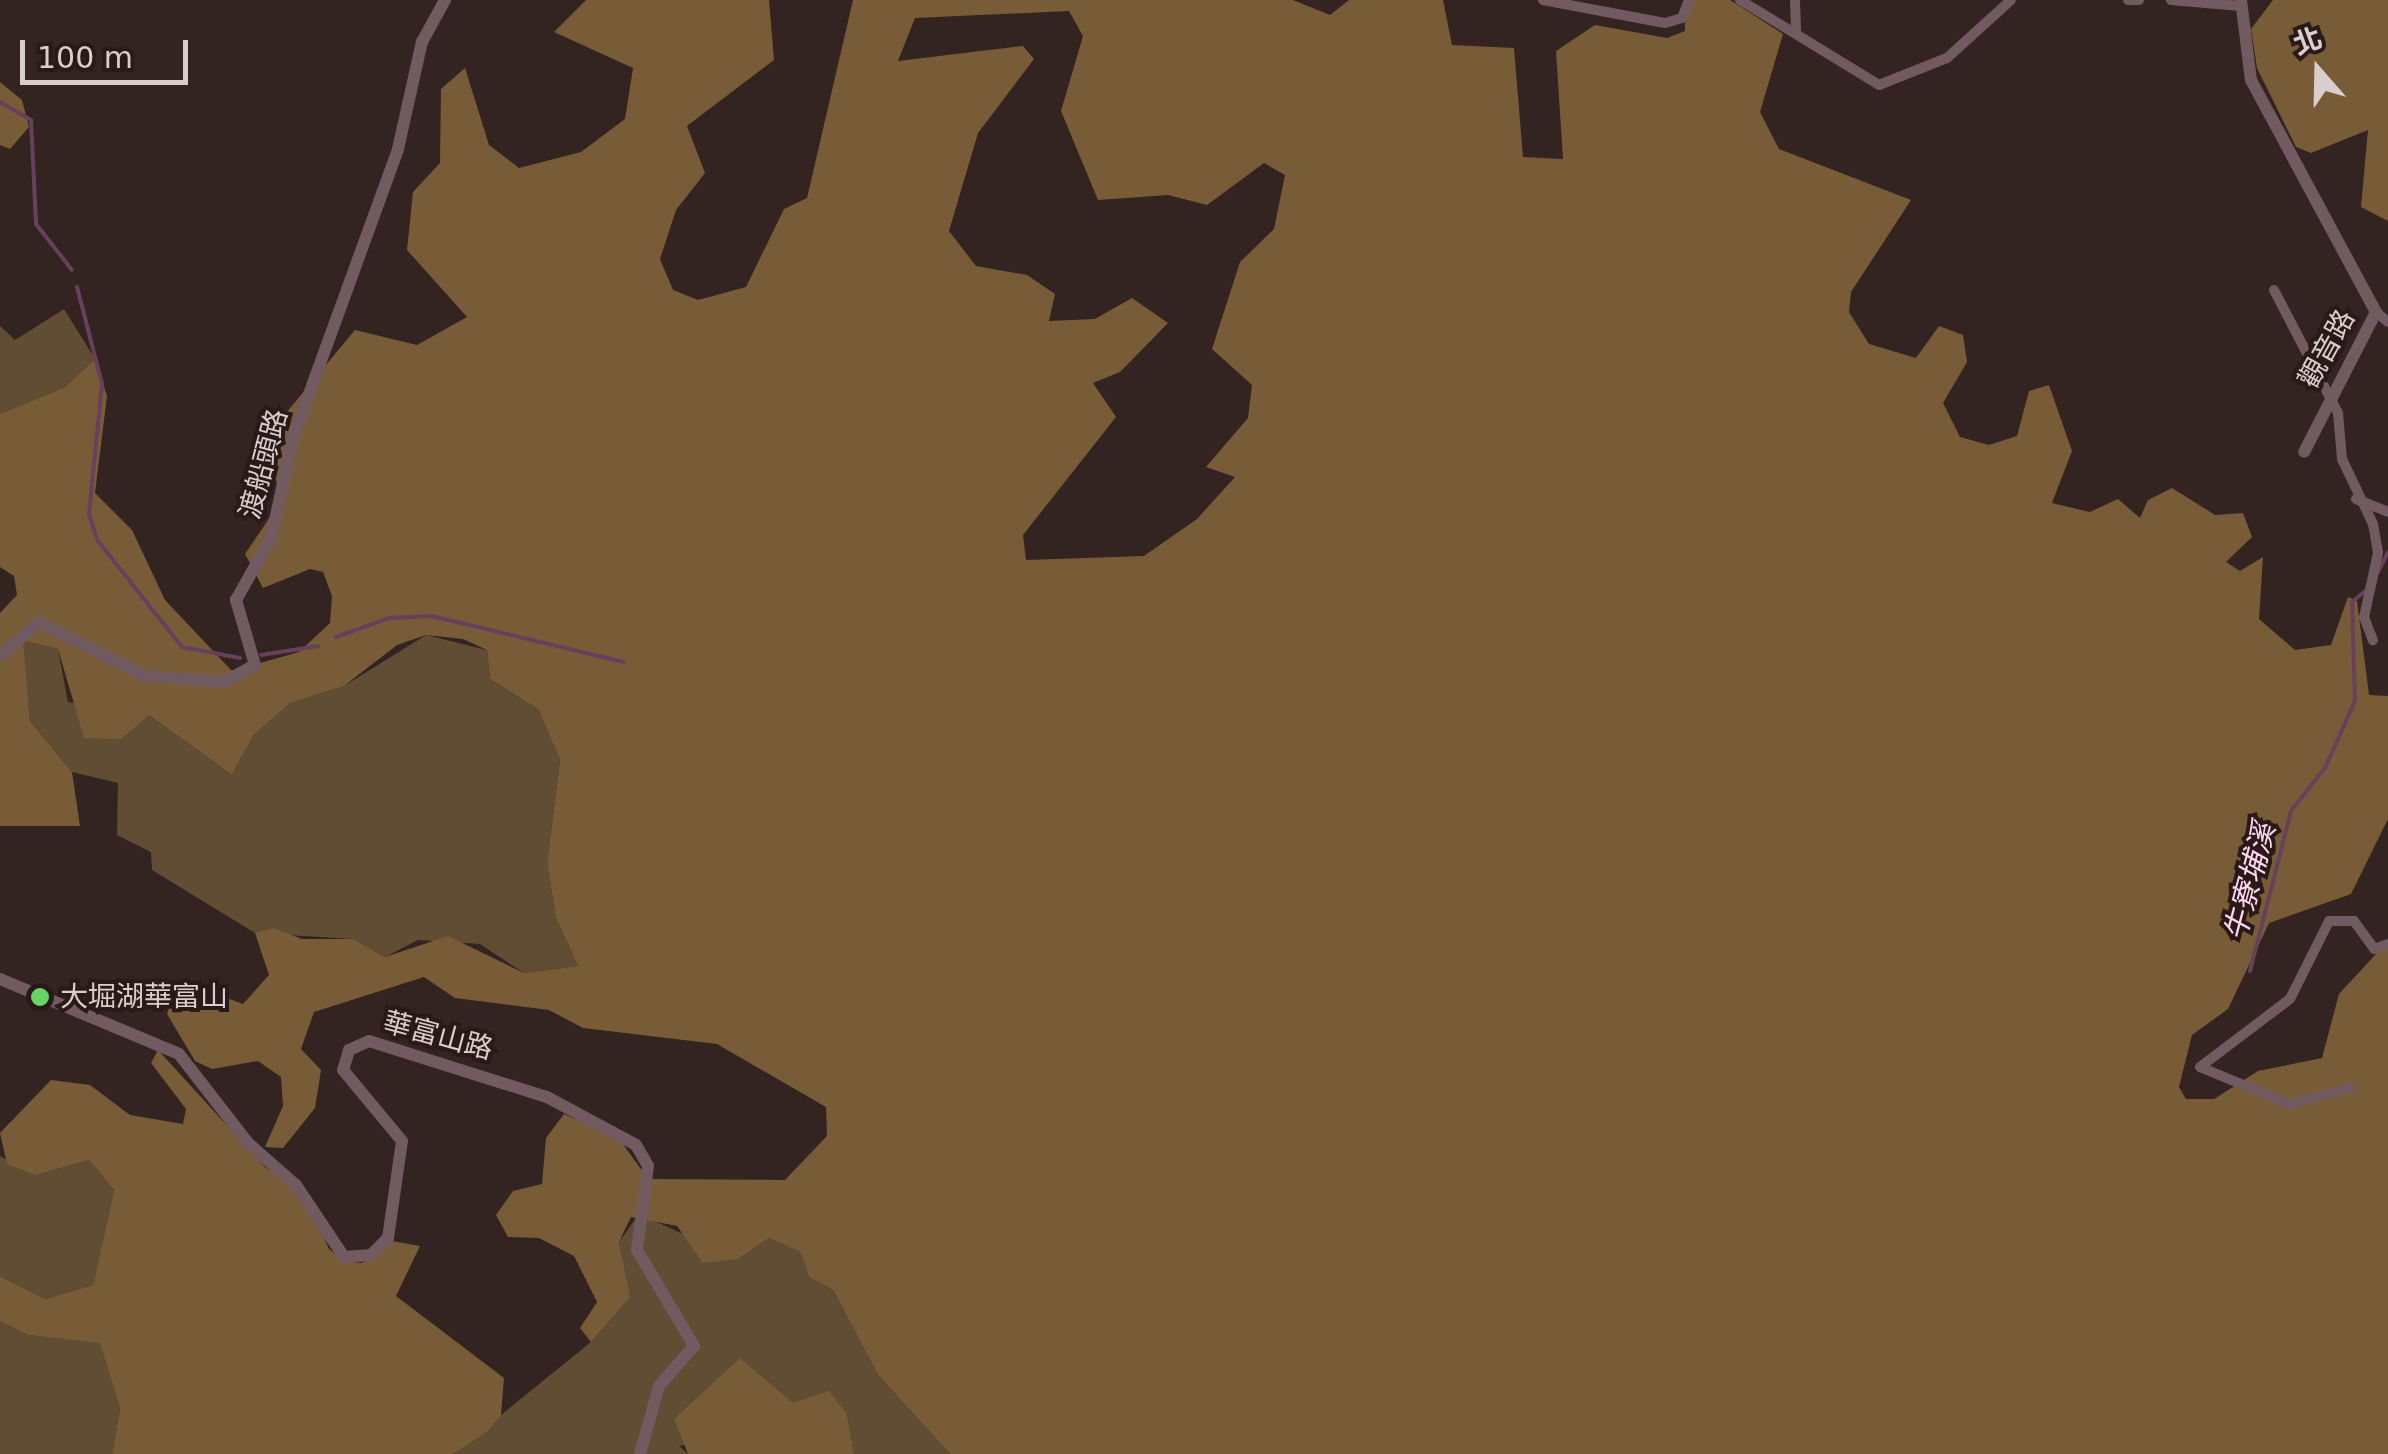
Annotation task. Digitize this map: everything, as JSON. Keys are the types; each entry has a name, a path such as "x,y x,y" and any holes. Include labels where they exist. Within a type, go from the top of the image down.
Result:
{"street":[{"name":"渡船頭路","path":"0,656 39,622 145,676 224,682 255,665 236,600 271,538 293,438 398,149 422,42 445,0"},
{"path":"1542,0 1665,23 1682,18 1689,0"},
{"path":"1740,0 1868,80 1893,85 1947,58 2012,0"},
{"path":"1796,0 1796,34"},
{"path":"2128,0 2139,0"},
{"path":"2171,0 2241,3"},
{"name":"觀音路","path":"2241,3 2251,80 2376,312 2304,452"},
{"path":"2274,290 2330,397 2354,498 2378,553 2364,618 2373,640"},
{"path":"2376,312 2388,322"},
{"path":"2354,498 2388,512"},
{"path":"2350,1088 2288,1104 2200,1067 2290,999 2328,921 2354,921 2374,949 2388,944"},
{"name":"華富山路","path":"0,978 179,1054 248,1143 307,1198 344,1257 371,1255 388,1238 402,1141 343,1070 349,1050 368,1041 547,1097 636,1145 648,1166 637,1250 694,1346 658,1386 640,1454"}],"shaded area":[{"path":"586,0 769,0 774,60 687,126 705,173 676,210 660,259 673,290 698,300 746,287 784,209 807,198 853,0 1293,0 1330,15 1349,0 1443,0 1452,45 1514,48 1523,157 1563,159 1556,51 1595,25 1667,38 1685,31 1685,0 1730,0 1783,34 1760,112 1779,149 1911,200 1851,292 1849,312 1869,344 1916,358 1939,326 1963,335 1967,362 1943,403 1960,437 1989,445 2017,436 2029,391 2049,385 2072,451 2052,503 2090,512 2118,499 2140,518 2148,500 2172,488 2215,515 2243,513 2252,537 2226,562 2240,571 2263,557 2259,619 2295,650 2331,645 2348,597 2357,601 2369,695 2388,696 2388,819 2351,894 2269,923 2228,1009 2192,1035 2179,1087 2186,1099 2214,1099 2258,1071 2322,1058 2339,994 2388,941 2388,1454 950,1454 878,1375 833,1290 809,1277 800,1252 769,1238 738,1259 703,1263 677,1226 631,1217 619,1242 630,1297 591,1342 580,1328 597,1302 574,1256 539,1238 508,1237 496,1215 513,1191 542,1184 546,1138 564,1114 620,1140 648,1179 785,1180 827,1136 826,1107 717,1044 583,1028 549,1010 455,998 424,977 314,1012 301,1049 321,1070 315,1108 283,1148 265,1147 283,1106 281,1077 258,1061 212,1069 195,1061 167,1014 173,996 189,984 243,1004 269,975 255,933 273,928 302,939 353,939 385,957 448,936 524,973 578,966 556,918 547,863 560,760 538,709 490,679 487,650 463,639 426,635 397,645 344,686 290,703 253,736 232,775 149,715 121,739 84,738 58,649 23,641 30,721 72,772 80,826 0,826 0,613 17,595 14,576 0,567 0,414 65,387 95,359 107,396 95,493 132,530 165,600 232,671 299,652 330,623 332,596 323,572 310,569 263,588 245,554 281,501 269,451 286,413 355,330 417,345 467,317 407,250 413,192 440,163 441,89 465,68 489,145 519,168 581,152 625,119 633,68 554,32","holes":["1069,11 1083,36 1061,111 1098,200 1168,195 1207,205 1264,163 1285,175 1274,229 1240,262 1212,349 1252,385 1248,418 1206,467 1235,477 1197,519 1144,556 1026,560 1023,535 1116,417 1093,383 1120,372 1168,323 1132,298 1095,319 1049,321 1055,294 1027,275 976,266 949,231 978,133 1034,59 1023,46 898,61 915,18"]},
{"path":"2273,0 2388,0 2388,221 2361,207 2368,130 2311,153 2296,147 2257,68 2251,29"},
{"path":"0,82 22,100 29,127 10,149 0,145"},
{"path":"64,309 95,359 65,387 0,414 0,326 15,340"},
{"path":"426,635 487,650 490,679 538,709 560,760 547,863 556,918 578,966 524,973 480,944 418,940 385,957 353,939 255,933 152,870 151,852 117,835 118,783 72,772 30,721 22,641 58,649 68,702 149,715 232,775 253,736 290,703 344,686"},
{"path":"158,1050 265,1167 305,1192 329,1249 344,1261 362,1263 392,1241 420,1246 396,1296 504,1378 501,1415 488,1431 453,1454 112,1454 120,1409 100,1343 28,1335 0,1321 0,1276 45,1299 93,1285 114,1190 89,1160 36,1175 7,1164 0,1133 51,1080 90,1085 130,1115 183,1124 186,1109 151,1063"},
{"path":"0,1156 36,1175 89,1160 114,1190 93,1285 45,1299 0,1276"},
{"path":"639,1214 738,1259 769,1238 800,1252 809,1277 833,1290 878,1375 950,1454 854,1454 847,1414 679,1446 688,1454 453,1454 591,1342 629,1297 619,1242"},
{"path":"0,1321 28,1335 100,1342 120,1409 112,1454 0,1454"},
{"path":"740,1358 793,1403 829,1391 847,1414 854,1454 688,1454 674,1419"}],"waterway":[{"path":"0,102 31,120 36,224 72,270"},
{"path":"77,287 102,384 89,514 98,541 182,647 240,658"},
{"name":"牛寮埔溪","path":"2378,572 2388,552"},
{"name":"牛寮埔溪","path":"2250,971 2291,811 2325,768 2355,701 2352,602 2365,591"},
{"path":"336,637 389,618 432,616 624,662"},
{"path":"261,655 318,646"}],"place":[{"name":"大堀湖華富山","path":"40,997"}]}
